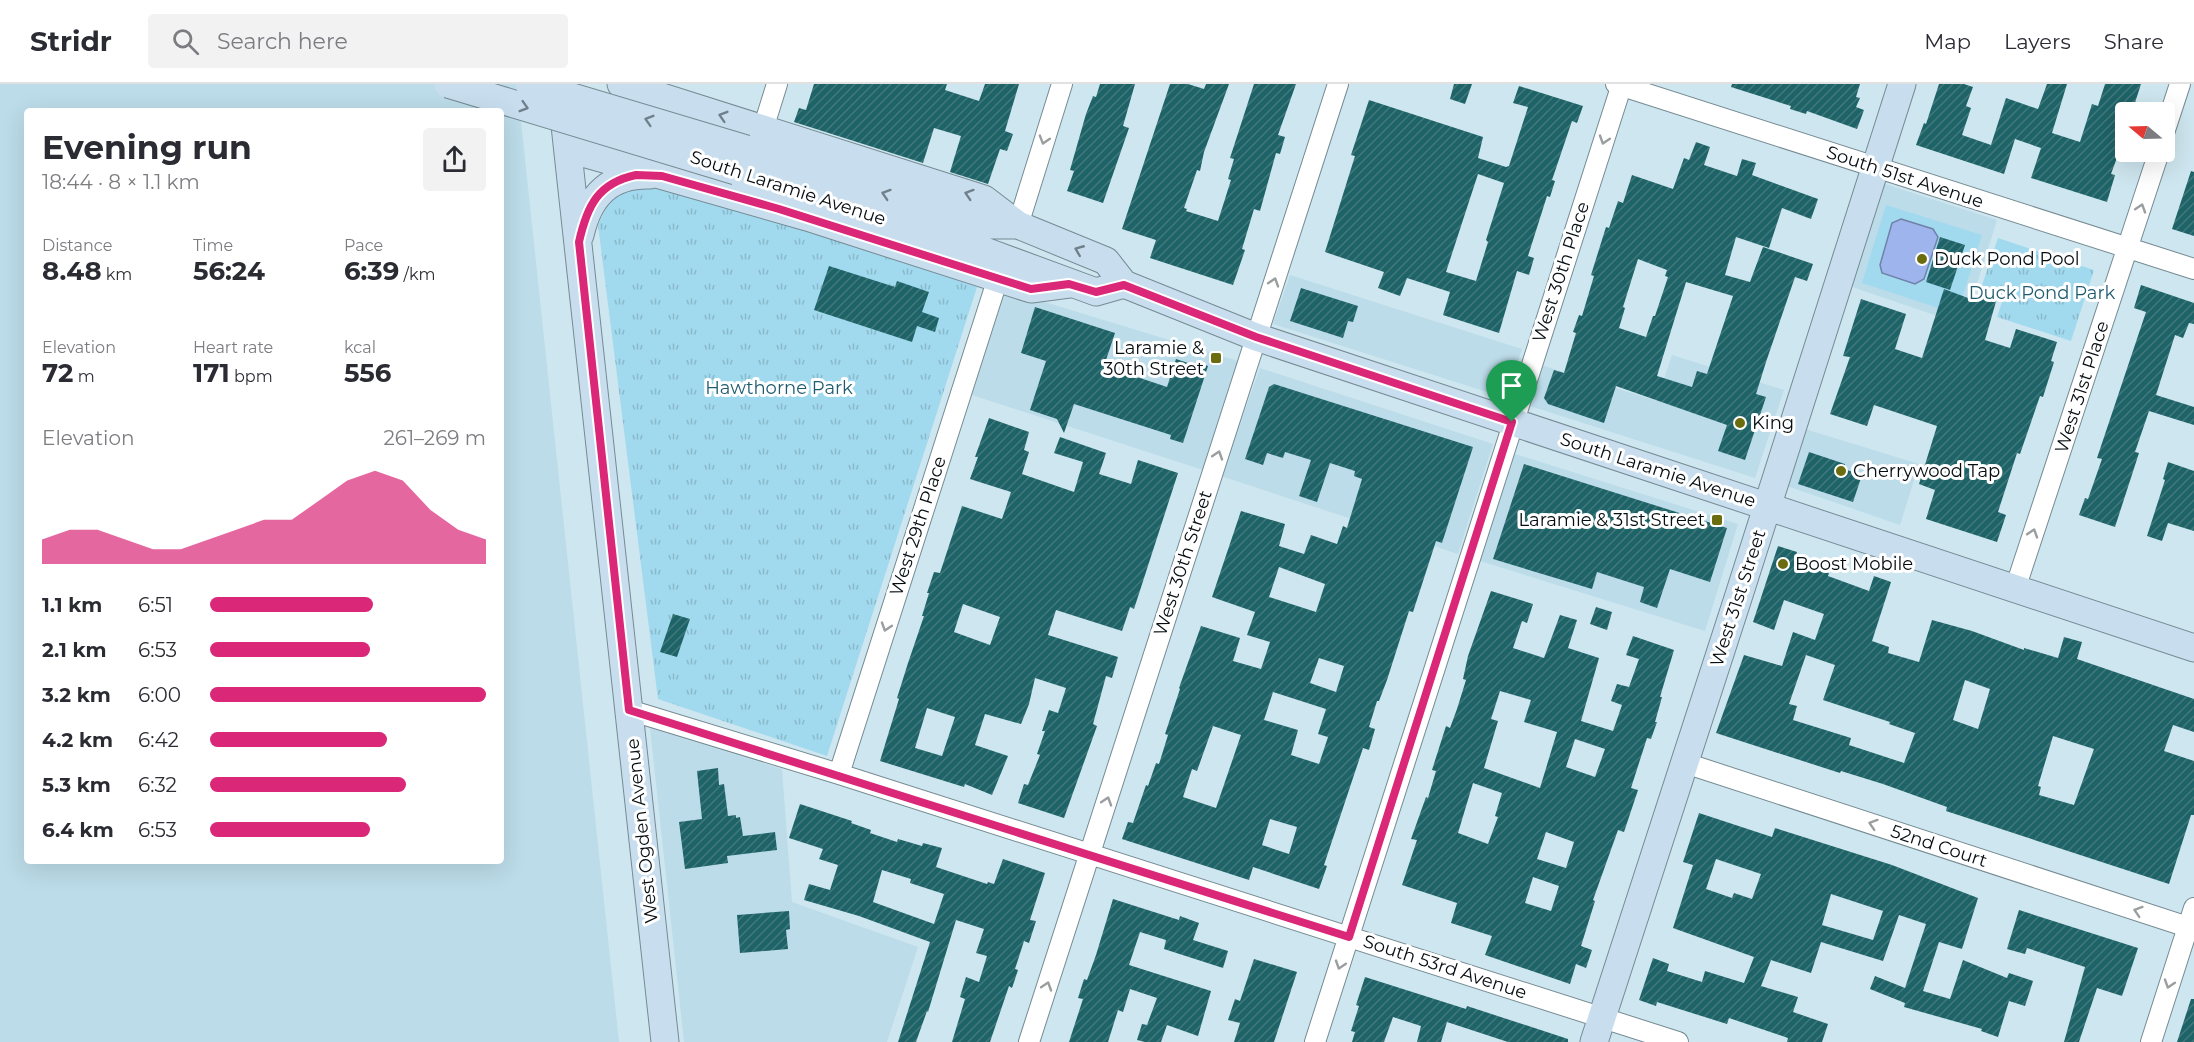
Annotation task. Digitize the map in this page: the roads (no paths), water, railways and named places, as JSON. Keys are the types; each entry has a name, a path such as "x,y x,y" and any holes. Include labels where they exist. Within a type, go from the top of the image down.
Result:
{"main road":[{"name":"South Laramie Avenue","path":"448,84 981,225 1018,225 1106,261 1124,285 1256,337 2194,648"},
{"name":"South Laramie Avenue","path":"529,84 741,160 1069,284 1096,292 1124,285"},
{"name":"West Ogden Avenue","path":"560,84 569,149 665,1042"},
{"path":"621,84 984,199 1018,225"},
{"name":"West 31st Street","path":"1598,1030 1768,507 1902,84"},
{"path":"569,149 807,218 1031,289 1069,284"},
{"path":"579,242 592,203 606,187 621,178 636,175 662,176"}],"street":[{"path":"763,129 777,84"},
{"path":"1018,225 1062,84"},
{"name":"West 30th Street","path":"1029,1042 1338,84"},
{"path":"2174,102 2180,84"},
{"name":"South 51st Avenue","path":"1620,85 2194,269"},
{"name":"West 30th Place","path":"1315,1042 1620,85"},
{"name":"West 31st Place","path":"2015,589 2156,162"},
{"name":"West 29th Place","path":"839,774 998,278"},
{"name":"South 53rd Avenue","path":"629,710 839,774 1349,937 1598,1030 1678,1042"},
{"name":"52nd Court","path":"1685,763 2192,921"},
{"path":"2151,1042 2192,921"}],"place":[{"name":"Duck Pond Pool","path":"1922,259"},
{"name":"Laramie & 30th Street","path":"1216,358"},
{"name":"King","path":"1740,423"},
{"name":"Cherrywood Tap","path":"1841,471"},
{"name":"Laramie & 31st Street","path":"1717,520"},
{"name":"Boost Mobile","path":"1783,564"}],"park label":[{"name":"Duck Pond Park","path":"2042,293"},
{"name":"Hawthorne Park","path":"779,388"}]}
